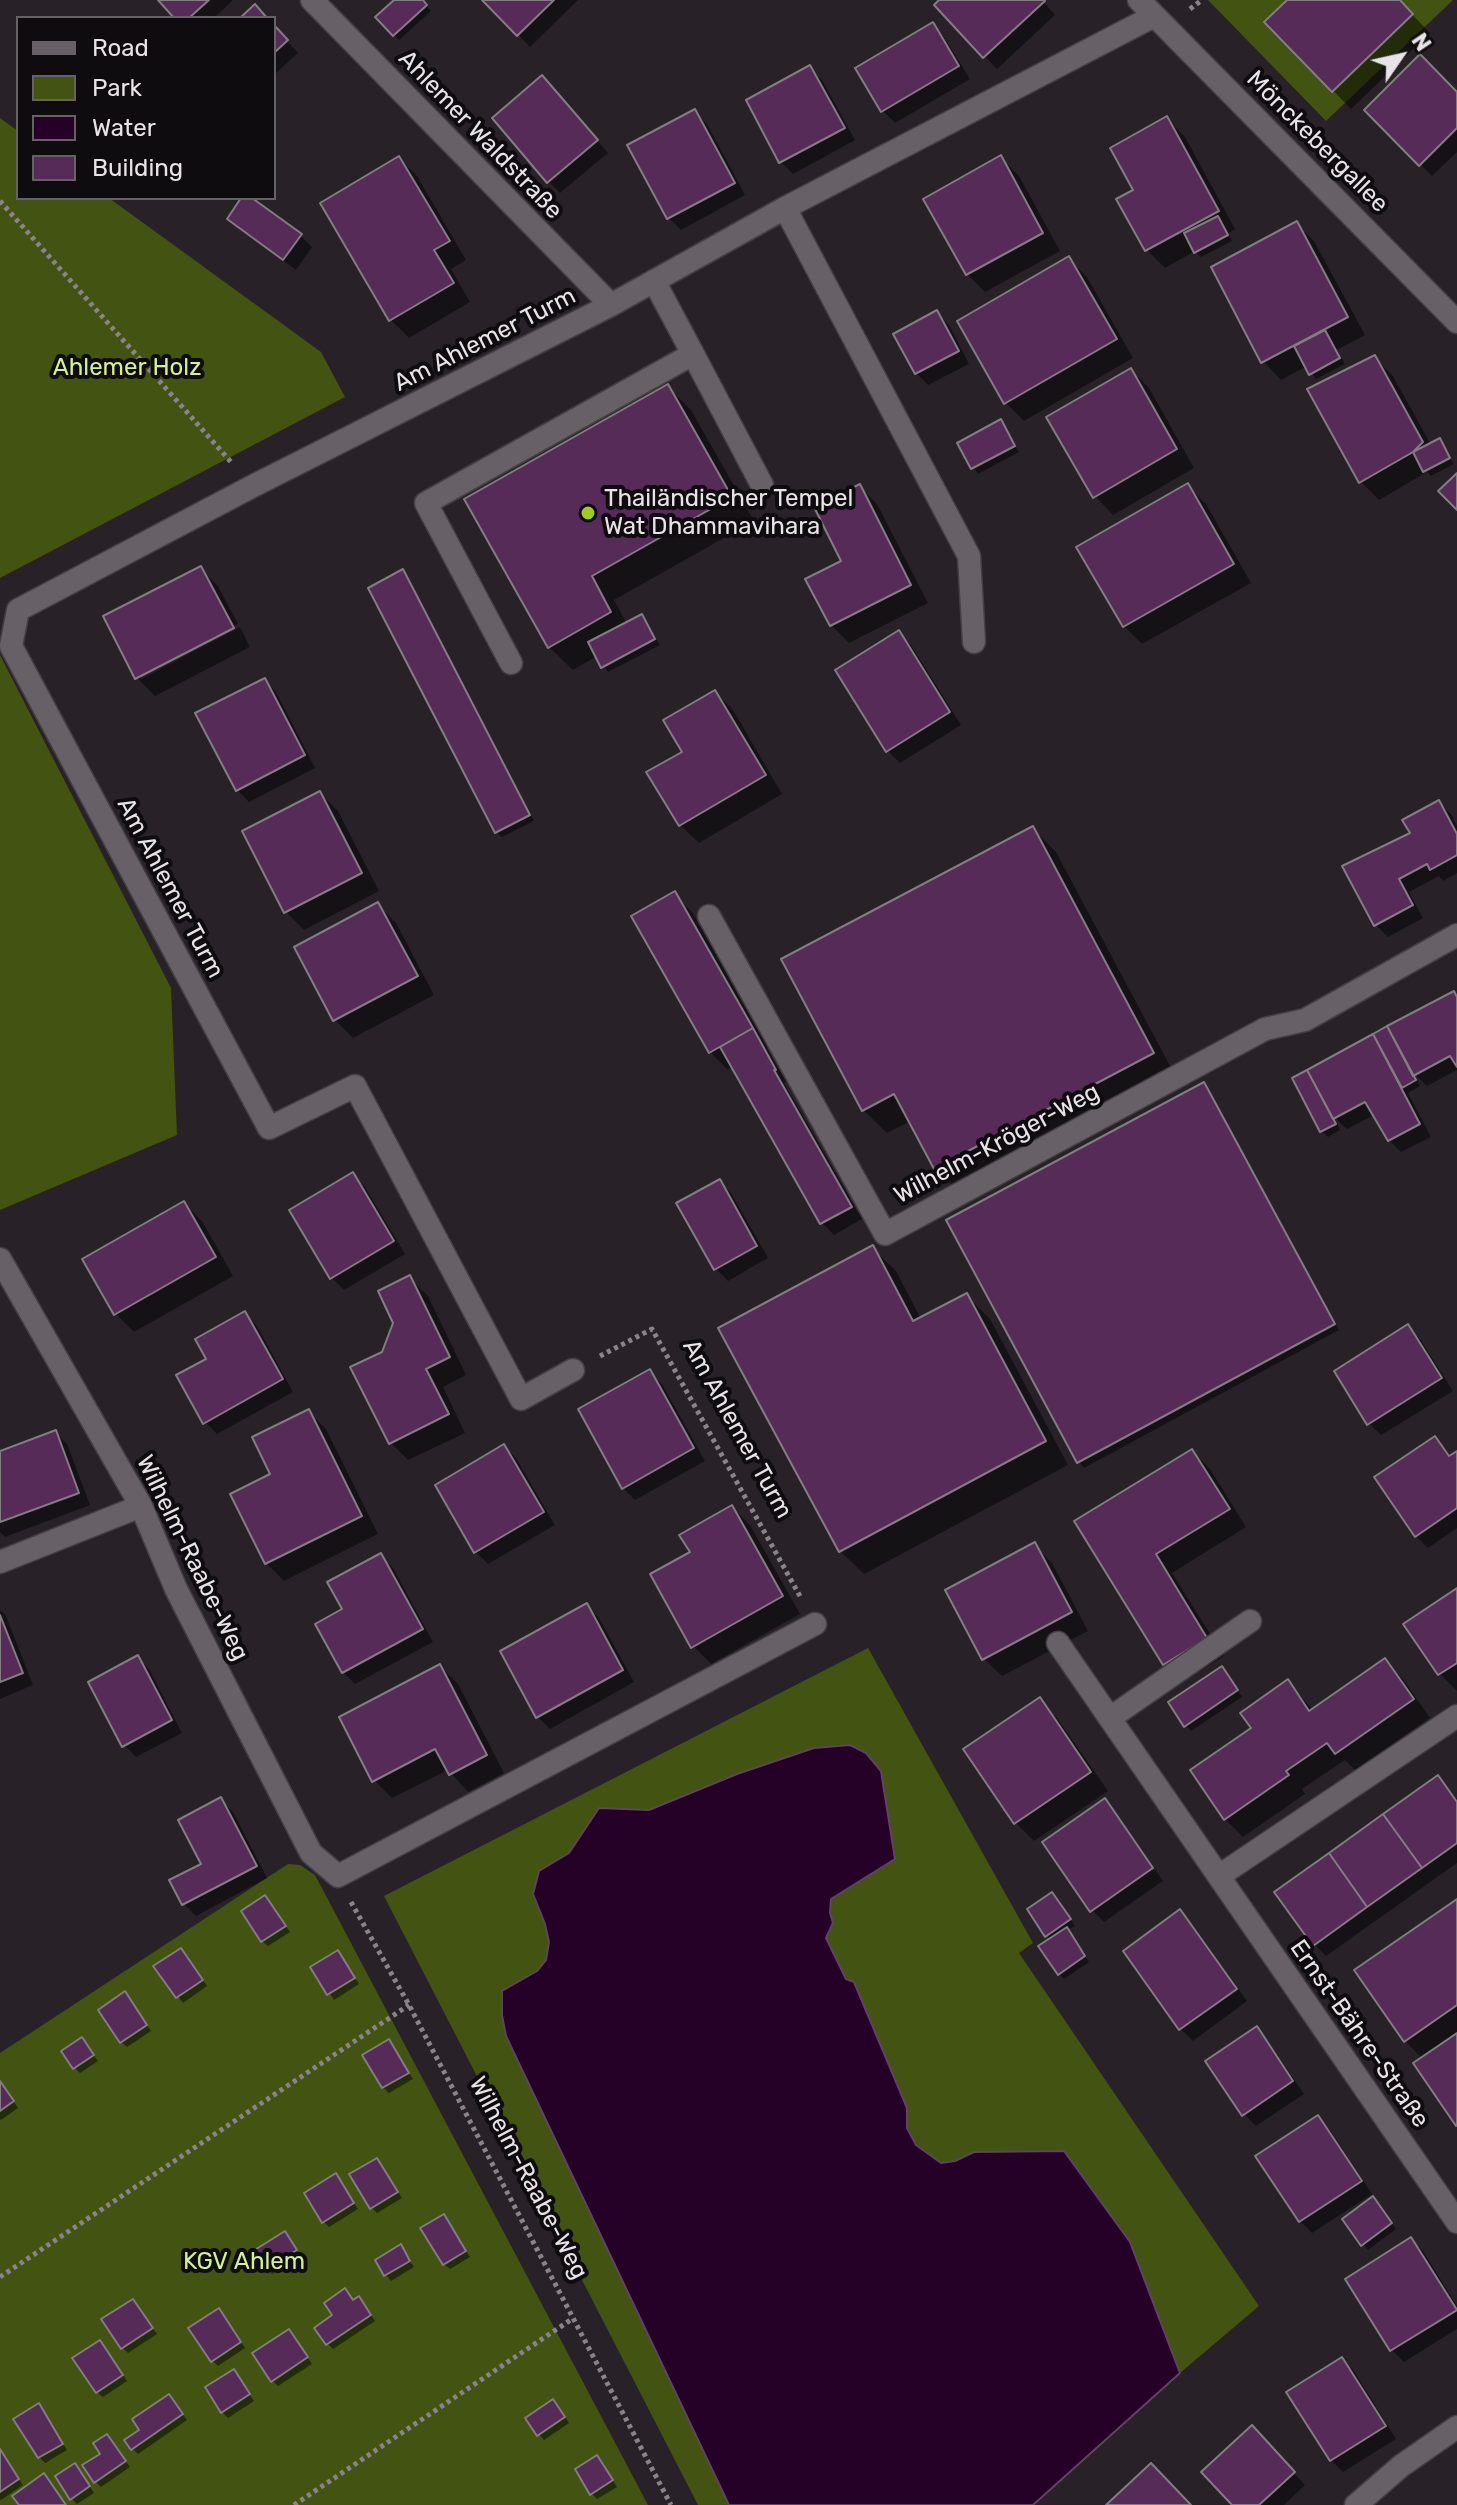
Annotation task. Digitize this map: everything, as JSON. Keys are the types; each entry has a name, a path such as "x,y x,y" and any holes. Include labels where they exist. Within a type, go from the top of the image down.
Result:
{"street":[{"name":"Ahlemer Waldstraße","path":"312,0 611,305"},
{"name":"Am Ahlemer Turm","path":"573,1370 521,1399 355,1086 269,1128 11,646 18,610 253,486 611,305 1147,8"},
{"name":"Mönckebergallee","path":"1147,8 1457,322"},
{"path":"785,208 969,556 974,642"},
{"path":"654,281 762,485"},
{"path":"511,663 426,503 693,354"},
{"name":"Wilhelm-Kröger-Weg","path":"709,916 885,1234 1265,1029 1305,1020 1457,935"},
{"name":"Wilhelm-Raabe-Weg","path":"0,1259 141,1506 176,1589 311,1853 338,1876"},
{"path":"0,1562 141,1506"},
{"path":"1110,1718 1250,1621"},
{"path":"338,1876 815,1624"},
{"name":"Ernst-Bähre-Straße","path":"1058,1643 1457,2222"},
{"path":"1219,1876 1457,1716"},
{"path":"1356,2505 1401,2466 1457,2427"}],"path":[{"path":"0,201 253,486"},
{"name":"Am Ahlemer Turm","path":"573,1370 652,1329 815,1624"},
{"name":"Wilhelm-Raabe-Weg","path":"338,1876 671,2505"},
{"path":"0,2277 409,2005"},
{"path":"294,2505 572,2319"}],"green space":[{"path":"1208,0 1453,0 1326,121"},
{"name":"Ahlemer Holz","path":"0,118 16,130 16,200 112,200 321,352 345,397 0,578"},
{"path":"0,655 171,988 177,1135 0,1210"},
{"path":"868,1648 1033,1943 1019,1953 1259,2306 1180,2373 1130,2243 974,2152 955,2161 941,2163 916,2145 906,2128 907,2108 826,1938 833,1923 831,1899 895,1859 814,1748 737,1774 649,1810 599,1808 569,1853 539,1871 533,1894 549,1942 546,1960 538,1971 527,1978 507,2036 729,2505 698,2505 384,1896"},
{"name":"KGV Ahlem","path":"288,1864 300,1865 315,1875 648,2505 0,2505 0,2053"}],"water":[{"path":"850,1745 866,1753 881,1771 895,1859 831,1899 833,1923 826,1938 846,1979 854,1982 907,2108 907,2128 916,2145 941,2163 955,2161 974,2152 1064,2151 1130,2242 1180,2373 1033,2505 729,2505 506,2036 502,1991 537,1971 546,1960 549,1942 533,1894 539,1871 569,1853 599,1808 649,1810 737,1774 814,1748"}],"building":[{"path":"158,0 209,0 191,16 172,16"},
{"path":"394,0 423,0 427,5 393,36 375,17"},
{"path":"482,0 554,0 517,36"},
{"path":"939,0 1045,1 983,58 934,5"},
{"path":"1287,0 1400,0 1413,14 1332,92 1264,22"},
{"path":"255,4 265,16 242,16"},
{"path":"933,22 959,66 881,112 855,68"},
{"path":"276,27 288,40 276,51"},
{"path":"1420,54 1457,92 1457,128 1419,166 1364,110"},
{"path":"810,65 845,128 779,163 746,100"},
{"path":"542,75 598,140 547,183 492,118"},
{"path":"695,109 735,183 667,219 627,145"},
{"path":"1167,116 1219,211 1145,251 1116,199 1133,190 1110,148"},
{"path":"1001,155 1043,233 966,275 923,199"},
{"path":"399,156 450,241 434,250 454,283 389,321 320,203"},
{"path":"240,200 255,200 302,234 283,260 227,219"},
{"path":"1218,216 1228,235 1194,253 1184,233"},
{"path":"1297,221 1348,317 1261,363 1211,267"},
{"path":"1069,256 1117,339 1004,404 957,321"},
{"path":"937,310 959,351 915,374 893,334"},
{"path":"1325,330 1340,358 1309,375 1294,346"},
{"path":"1375,355 1423,442 1413,452 1359,483 1307,389"},
{"path":"1131,368 1177,449 1093,498 1046,417"},
{"name":"Thailändischer Tempel Wat Dhammavihara","path":"668,384 732,497 592,576 611,612 548,648 464,499"},
{"path":"1001,419 1015,446 971,469 957,443"},
{"path":"1440,438 1450,458 1423,472 1413,452"},
{"path":"1457,473 1457,510 1438,491"},
{"path":"1188,483 1234,564 1123,627 1076,547"},
{"path":"860,484 911,585 830,626 805,579 841,561 814,507"},
{"path":"201,566 234,628 135,679 103,616"},
{"path":"403,569 530,815 495,833 368,588"},
{"path":"642,614 655,639 601,668 588,642"},
{"path":"899,630 950,712 886,752 835,670"},
{"path":"265,678 305,755 236,791 195,713"},
{"path":"715,690 766,775 679,826 646,772 682,752 663,720"},
{"path":"320,791 362,873 284,913 242,831"},
{"path":"1439,800 1457,834 1457,855 1430,870 1427,864 1399,879 1413,905 1374,926 1342,866 1410,833 1402,820"},
{"path":"1033,826 1154,1053 934,1169 894,1094 862,1111 781,959"},
{"path":"675,891 753,1028 709,1053 631,916"},
{"path":"378,902 418,976 333,1021 294,947"},
{"path":"1454,991 1457,997 1457,1067 1450,1056 1413,1076 1387,1026"},
{"path":"1387,1026 1416,1080 1402,1088 1373,1034"},
{"path":"753,1028 852,1207 820,1224 720,1047"},
{"path":"1373,1034 1420,1124 1388,1141 1365,1102 1333,1119 1307,1070"},
{"path":"1307,1070 1336,1124 1320,1132 1292,1078"},
{"path":"1204,1082 1335,1324 1077,1463 946,1220"},
{"path":"353,1172 394,1241 330,1279 289,1210"},
{"path":"720,1179 757,1246 714,1270 676,1203"},
{"path":"184,1201 216,1257 114,1315 82,1259"},
{"path":"873,1245 913,1321 967,1293 1046,1441 839,1552 718,1328"},
{"path":"410,1275 450,1357 426,1369 449,1414 389,1444 350,1367 382,1352 393,1323 378,1291"},
{"path":"245,1311 283,1379 203,1424 176,1375 206,1359 195,1339"},
{"path":"1408,1324 1442,1378 1367,1425 1334,1371"},
{"path":"650,1369 694,1448 622,1489 578,1409"},
{"path":"309,1409 362,1516 265,1564 230,1494 270,1474 252,1437"},
{"path":"56,1430 79,1493 0,1522 0,1451"},
{"path":"1435,1436 1449,1456 1457,1451 1457,1508 1415,1537 1374,1477"},
{"path":"504,1444 544,1512 474,1553 435,1485"},
{"path":"1192,1449 1230,1509 1156,1554 1207,1638 1163,1665 1074,1521"},
{"path":"732,1505 783,1596 691,1648 650,1574 690,1552 679,1535"},
{"path":"1035,1542 1072,1612 982,1660 945,1590"},
{"path":"381,1553 423,1629 342,1673 315,1624 342,1609 327,1582"},
{"path":"1457,1588 1457,1663 1438,1675 1403,1624"},
{"path":"587,1603 623,1670 536,1718 500,1651"},
{"path":"0,1615 23,1673 0,1682"},
{"path":"138,1655 172,1720 122,1747 88,1682"},
{"path":"1385,1658 1414,1699 1335,1754 1327,1743 1286,1771 1289,1775 1224,1820 1190,1770 1251,1728 1240,1713 1288,1679 1309,1711"},
{"path":"440,1664 487,1755 449,1775 435,1749 372,1782 339,1717"},
{"path":"1222,1666 1238,1690 1184,1727 1168,1702"},
{"path":"1040,1697 1091,1772 1014,1824 963,1749"},
{"path":"1438,1775 1457,1802 1457,1843 1422,1868 1383,1814"},
{"path":"221,1797 257,1866 182,1905 169,1880 201,1864 178,1820"},
{"path":"1105,1798 1153,1868 1090,1912 1042,1842"},
{"path":"1383,1814 1422,1868 1367,1907 1329,1853"},
{"path":"1329,1853 1367,1907 1313,1946 1274,1892"},
{"path":"1052,1892 1071,1919 1045,1937 1027,1909"},
{"path":"265,1895 286,1926 261,1942 241,1911"},
{"path":"1457,1899 1457,2005 1404,2042 1354,1970"},
{"path":"1180,1909 1237,1989 1179,2030 1123,1951"},
{"path":"1067,1927 1085,1956 1058,1975 1038,1946"},
{"path":"181,1948 203,1980 176,1998 153,1966"},
{"path":"338,1950 355,1978 327,1995 310,1967"},
{"path":"125,1991 147,2025 120,2043 98,2010"},
{"path":"1257,2026 1293,2081 1242,2116 1205,2061"},
{"path":"1457,2033 1457,2125 1456,2126 1413,2063"},
{"path":"82,2037 94,2055 73,2069 61,2051"},
{"path":"389,2039 409,2073 382,2088 362,2055"},
{"path":"0,2081 14,2101 0,2111"},
{"path":"1318,2115 1362,2181 1299,2222 1255,2156"},
{"path":"377,2158 398,2192 370,2209 349,2174"},
{"path":"336,2173 354,2203 322,2223 304,2193"},
{"path":"1373,2196 1392,2223 1361,2246 1342,2219"},
{"path":"444,2214 466,2251 443,2265 420,2228"},
{"path":"285,2231 297,2250 265,2270 253,2251"},
{"path":"1411,2237 1457,2310 1390,2351 1345,2279"},
{"path":"401,2244 410,2261 384,2276 375,2260"},
{"path":"345,2288 353,2300 359,2296 371,2315 326,2345 314,2328 332,2315 324,2303"},
{"path":"133,2299 153,2328 121,2349 101,2319"},
{"path":"219,2308 241,2342 211,2362 188,2328"},
{"path":"289,2329 308,2357 271,2382 252,2353"},
{"path":"100,2340 123,2375 96,2393 72,2358"},
{"path":"1342,2357 1386,2426 1330,2461 1286,2392"},
{"path":"234,2369 250,2394 221,2413 205,2387"},
{"path":"169,2394 183,2414 131,2450 124,2440 139,2430 132,2419"},
{"path":"553,2399 565,2417 537,2436 525,2418"},
{"path":"39,2403 63,2444 38,2458 13,2419"},
{"path":"1252,2425 1295,2472 1259,2505 1232,2505 1201,2472"},
{"path":"107,2434 126,2461 94,2483 82,2465 100,2454 93,2443"},
{"path":"0,2449 19,2479 0,2492"},
{"path":"597,2455 613,2480 590,2495 575,2469"},
{"path":"75,2463 90,2486 70,2500 55,2476"},
{"path":"1151,2463 1191,2505 1106,2505"},
{"path":"44,2473 66,2505 19,2505 12,2496"}],"place":[{"name":"Thailändischer Tempel Wat Dhammavihara","path":"588,513"}]}
